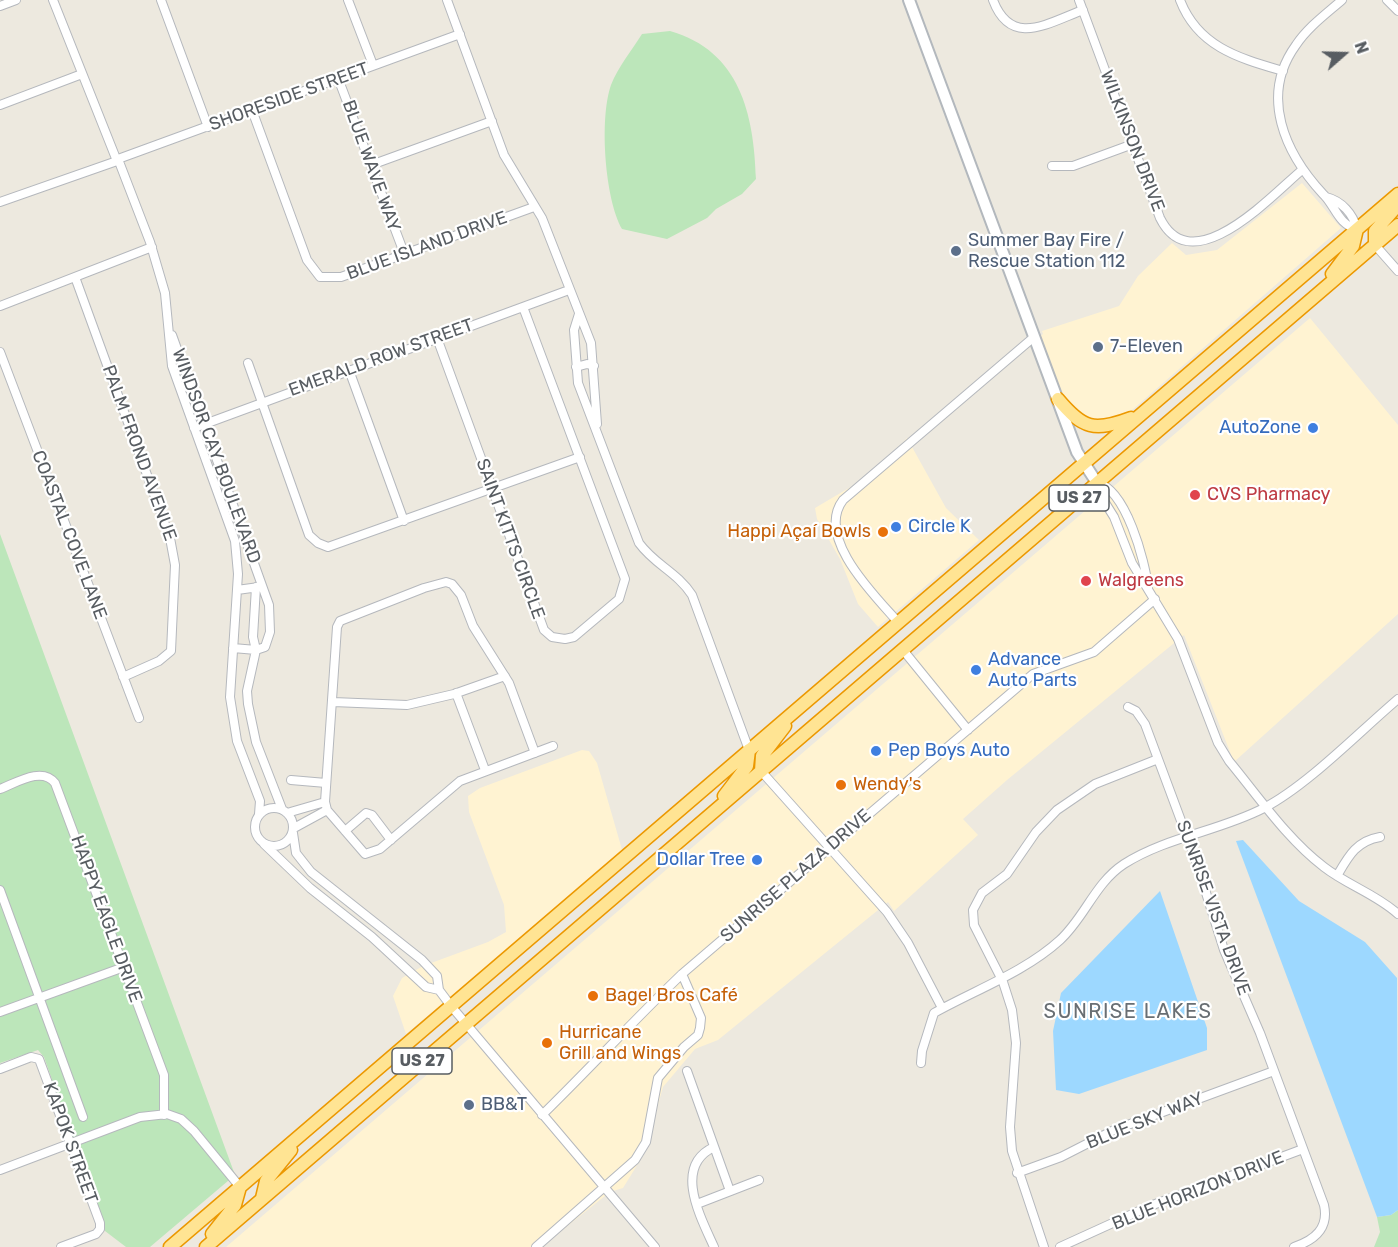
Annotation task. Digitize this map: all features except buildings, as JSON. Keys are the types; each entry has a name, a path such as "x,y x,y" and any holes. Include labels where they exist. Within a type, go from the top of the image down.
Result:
{"highway":[{"name":"US 27","path":"170,1247 1398,194"},
{"path":"1375,245 1375,231 1398,205"},
{"name":"US 27","path":"204,1247 1398,225"},
{"path":"1317,294 1353,246 1357,229"},
{"path":"1058,399 1072,416 1089,426 1112,425 1140,414"},
{"path":"761,771 762,756 800,706"},
{"path":"708,816 747,766 749,750"},
{"path":"262,1198 266,1181 309,1127"},
{"path":"204,1247 235,1205 240,1187"}],"main road":[{"path":"909,0 1083,464 1097,483"}],"street":[{"path":"0,6 16,0"},
{"name":"WINDSOR CAY BOULEVARD","path":"53,0 152,247 165,293 172,366 235,541 237,590 230,697 233,723 260,801 256,833 264,844 426,987 439,990"},
{"path":"161,0 208,127"},
{"path":"348,0 373,66"},
{"path":"447,0 510,169 542,218 591,343 597,429"},
{"path":"993,0 1003,20 1023,29 1036,27 1083,10"},
{"name":"WILKINSON DRIVE","path":"1079,0 1164,225 1174,235 1190,242 1209,240 1226,232 1302,170"},
{"path":"1180,0 1193,24 1215,46 1235,57 1283,71"},
{"path":"1342,0 1304,34 1292,50 1283,71 1278,93 1279,118 1285,140 1302,170 1326,197 1343,222 1357,229"},
{"path":"1387,0 1398,11"},
{"name":"SHORESIDE STREET","path":"0,202 460,34"},
{"path":"0,105 82,74"},
{"name":"BLUE WAVE WAY","path":"338,78 404,253"},
{"name":"BLUE ISLAND DRIVE","path":"252,110 307,260 320,277 341,277 534,207"},
{"path":"371,165 492,121"},
{"path":"1052,166 1073,166 1133,144"},
{"path":"1375,245 1398,271"},
{"path":"0,306 152,247"},
{"path":"1388,259 1398,261"},
{"name":"PALM FROND AVENUE","path":"75,277 170,538 175,558 171,651 159,661 123,677"},
{"name":"EMERALD ROW STREET","path":"194,428 569,290"},
{"name":"SAINT KITTS CIRCLE","path":"436,338 544,630 552,637 565,639 574,637 619,599 625,579 523,307"},
{"path":"579,314 574,330 578,383 639,543 648,556 678,576 692,595 749,750"},
{"name":"WINDSOR CAY BOULEVARD","path":"168,325 205,423 259,587 269,605 270,632 265,647 256,650"},
{"path":"898,622 854,569 837,533 835,513 843,500 1034,337"},
{"name":"COASTAL COVE LANE","path":"0,352 139,718"},
{"path":"248,363 309,535 318,543 328,547 580,457"},
{"path":"576,367 587,364 594,366"},
{"path":"349,370 404,521"},
{"path":"1097,483 1099,493 1114,517 1132,563 1178,639 1222,749 1305,849 1337,876 1375,896 1398,914"},
{"path":"1097,483 1112,490 1125,513 1143,559 1148,587"},
{"path":"535,753 505,676 473,626 456,588 446,582 340,621 337,627 326,806 365,854 373,853 391,840 460,781 485,770 535,753 553,746"},
{"name":"WINDSOR CAY BOULEVARD","path":"237,590 259,587"},
{"name":"WINDSOR CAY BOULEVARD","path":"259,587 253,637 256,650 247,691 250,717 256,742 293,830 296,853 302,862 422,960 437,976 439,990 465,1024 655,1247"},
{"name":"SUNRISE PLAZA DRIVE","path":"542,1115 602,1057 627,1026 682,974 968,730 1040,670 1095,652 1155,599"},
{"path":"233,648 256,650"},
{"path":"903,650 968,730"},
{"path":"333,702 406,705 456,693 505,676"},
{"path":"456,693 485,770"},
{"path":"921,1063 922,1051 934,1013 1037,957 1059,940 1078,920 1099,887 1119,868 1140,855 1268,806 1299,784 1397,701"},
{"name":"SUNRISE VISTA DRIVE","path":"1128,707 1136,711 1143,720 1188,838 1221,941 1274,1071 1324,1205 1325,1219 1317,1236 1294,1247"},
{"path":"1044,1247 1017,1173 1010,1135 1016,1034 1010,1002 1001,976 974,925 973,910 978,897 1006,874 1036,831 1065,803 1103,780 1158,759"},
{"path":"761,771 898,927 942,1008"},
{"name":"HAPPY EAGLE DRIVE","path":"0,789 39,775 46,775 54,781 164,1075 164,1114"},
{"path":"291,780 326,783"},
{"path":"259,814 270,808 285,811 326,806"},
{"path":"264,844 281,845 293,830 326,806"},
{"path":"345,831 366,813 372,815 391,840"},
{"path":"1337,876 1356,847 1364,841 1380,837"},
{"path":"0,890 83,1117"},
{"path":"348,920 357,909"},
{"path":"0,1012 124,966"},
{"path":"536,1247 635,1160 646,1142 658,1078 684,1047 698,1035 701,1018 682,974"},
{"name":"KAPOK STREET","path":"0,1069 31,1057 38,1058 71,1144 100,1229 96,1234 61,1247"},
{"path":"687,1071 730,1191"},
{"name":"BLUE SKY WAY","path":"1017,1173 1055,1160 1114,1130 1274,1071"},
{"path":"0,1170 140,1117 164,1114 181,1119 195,1131 240,1187"},
{"path":"714,1148 703,1152 694,1162 692,1175 697,1204 714,1247"},
{"name":"BLUE HORIZON DRIVE","path":"1060,1247 1150,1206 1303,1149"},
{"path":"697,1204 759,1180"}],"shaded area":[{"path":"1302,183 1341,228 1124,417 1091,423 1061,398 1038,338 1043,334 1042,331 1119,306 1138,276 1172,243 1186,255 1217,250"},
{"path":"1310,318 1398,425 1398,614 1234,762 1184,635 1007,780 963,819 978,835 894,911 888,902 718,1040 695,1049 663,1087 644,1154 623,1188 610,1192 541,1247 226,1247"},
{"path":"907,438 946,508 979,540 878,627 858,604 840,559 817,519 815,508 859,482 891,456"},
{"path":"582,750 589,751 597,763 623,853 406,1034 393,996 402,978 423,966 488,942 506,932 504,905 469,812 468,796 480,788"}],"green space":[{"path":"670,31 694,40 713,53 727,69 738,88 752,131 756,179 742,194 716,209 707,218 667,239 622,229 611,199 606,158 605,118 607,100 614,78 642,34"},
{"path":"0,534 235,1175 150,1247 126,1247 105,1231 44,1057 38,1050 0,1063"},
{"path":"1398,1210 1398,1247 1374,1247 1380,1232 1377,1217 1391,1215"}],"water":[{"path":"1243,840 1299,901 1365,942 1397,978 1398,1210 1391,1215 1377,1217 1236,841"},
{"path":"1160,891 1207,1028 1207,1050 1079,1094 1056,1090 1053,1031 1061,993"}],"place":[{"name":"Summer Bay Fire / Rescue Station 112","path":"956,251"},
{"name":"7-Eleven","path":"1098,347"},
{"name":"AutoZone","path":"1313,428"},
{"name":"CVS Pharmacy","path":"1195,495"},
{"name":"Circle K","path":"896,527"},
{"name":"Happi Açaí Bowls","path":"883,532"},
{"name":"Walgreens","path":"1086,581"},
{"name":"Advance Auto Parts","path":"976,670"},
{"name":"Pep Boys Auto","path":"876,751"},
{"name":"Wendy's","path":"841,785"},
{"name":"Dollar Tree","path":"757,860"},
{"name":"Bagel Bros Café","path":"593,996"},
{"name":"Hurricane Grill and Wings","path":"547,1043"},
{"name":"BB&T","path":"469,1105"}],"district":[{"name":"SUNRISE LAKES","path":"1128,1012"}]}
